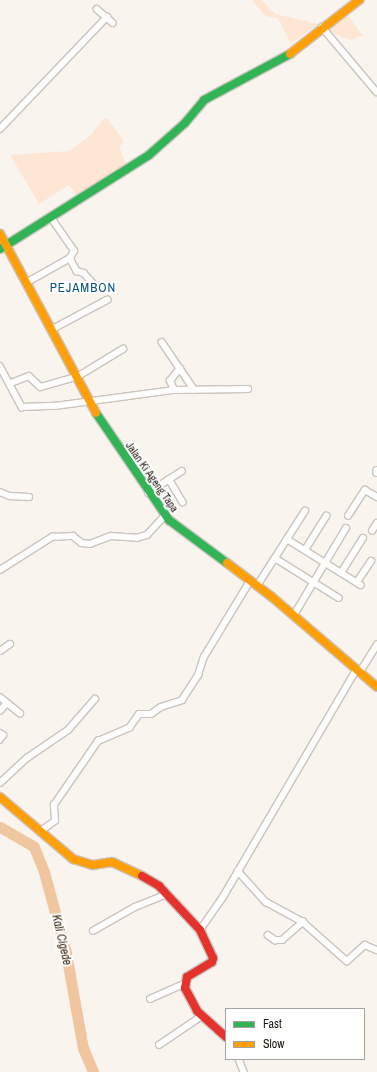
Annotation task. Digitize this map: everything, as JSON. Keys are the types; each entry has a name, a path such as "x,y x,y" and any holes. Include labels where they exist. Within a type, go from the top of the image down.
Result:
{"street":[{"path":"3,247 52,219 159,148 204,100 290,54 322,26 359,0"},
{"path":"97,9 114,23"},
{"path":"0,129 107,17"},
{"path":"322,26 377,92"},
{"path":"26,283 70,258 74,251 52,219"},
{"name":"Jalan Ki Ageng Tapa","path":"0,234 3,247 26,283 90,401 148,493 165,516 183,532 294,615 377,687"},
{"path":"70,258 77,271 84,273 94,284"},
{"path":"51,330 107,300"},
{"path":"162,342 194,389"},
{"path":"11,383 27,376 41,387 77,377 123,349"},
{"path":"0,366 11,383 22,406 90,401 174,390 248,389"},
{"path":"174,390 170,382 180,368"},
{"path":"148,493 182,471"},
{"path":"169,479 183,502"},
{"path":"348,516 365,490 377,497"},
{"path":"0,492 10,496 29,497"},
{"path":"257,586 305,510"},
{"path":"0,570 52,537 73,536 82,543 90,544 111,536 137,538 147,535 165,516"},
{"path":"305,550 326,516"},
{"path":"372,531 377,523"},
{"path":"294,615 346,528"},
{"path":"342,572 363,538"},
{"path":"287,539 359,584 371,561"},
{"path":"275,558 339,598"},
{"path":"41,831 55,821 54,805 98,741 128,728 139,714 151,714 161,707 182,700 198,674 204,657 250,581"},
{"path":"0,651 10,644"},
{"path":"200,930 238,871 359,670 377,645"},
{"path":"0,697 6,704 20,713"},
{"path":"0,783 27,758 68,730 95,700"},
{"path":"0,711 6,704"},
{"path":"0,733 3,735 0,740"},
{"path":"0,797 41,831 52,844 73,859 93,865 112,862 144,877 167,894 200,930 213,960 189,975 184,984 150,999"},
{"path":"238,871 266,902 303,922 347,961 365,945 377,950"},
{"path":"93,931 135,907 167,894"},
{"path":"268,935 275,940 282,940 303,922"},
{"path":"184,984 193,1005 202,1016 225,1037"},
{"path":"159,1045 202,1016"},
{"path":"239,1060 244,1072"}],"shaded area":[{"path":"252,0 262,0 275,14 319,24 291,44 278,18 265,16"},
{"path":"347,14 365,37 361,36 350,40 332,33 326,27"},
{"path":"104,118 108,119 124,142 119,147 127,166 78,197 69,185 39,204 10,155 69,151 90,136"}],"waterway":[{"name":"Kali Cigede","path":"0,827 34,847 44,872 66,953 83,1048 93,1072"}],"traffic: fast":[{"path":"0,249 149,155 185,123 204,100 290,54"},
{"path":"96,413 169,520 227,563"}],"traffic: slow":[{"path":"290,54 359,0"},
{"path":"0,234 96,413"},
{"path":"227,563 272,597 377,687"},
{"path":"0,797 73,859 93,865 112,862 142,876"}],"traffic: jam":[{"path":"142,876 159,886 200,930 213,958 212,962 187,977 185,988 197,1011 225,1036"}],"district":[{"name":"PEJAMBON","path":"83,288"}]}
